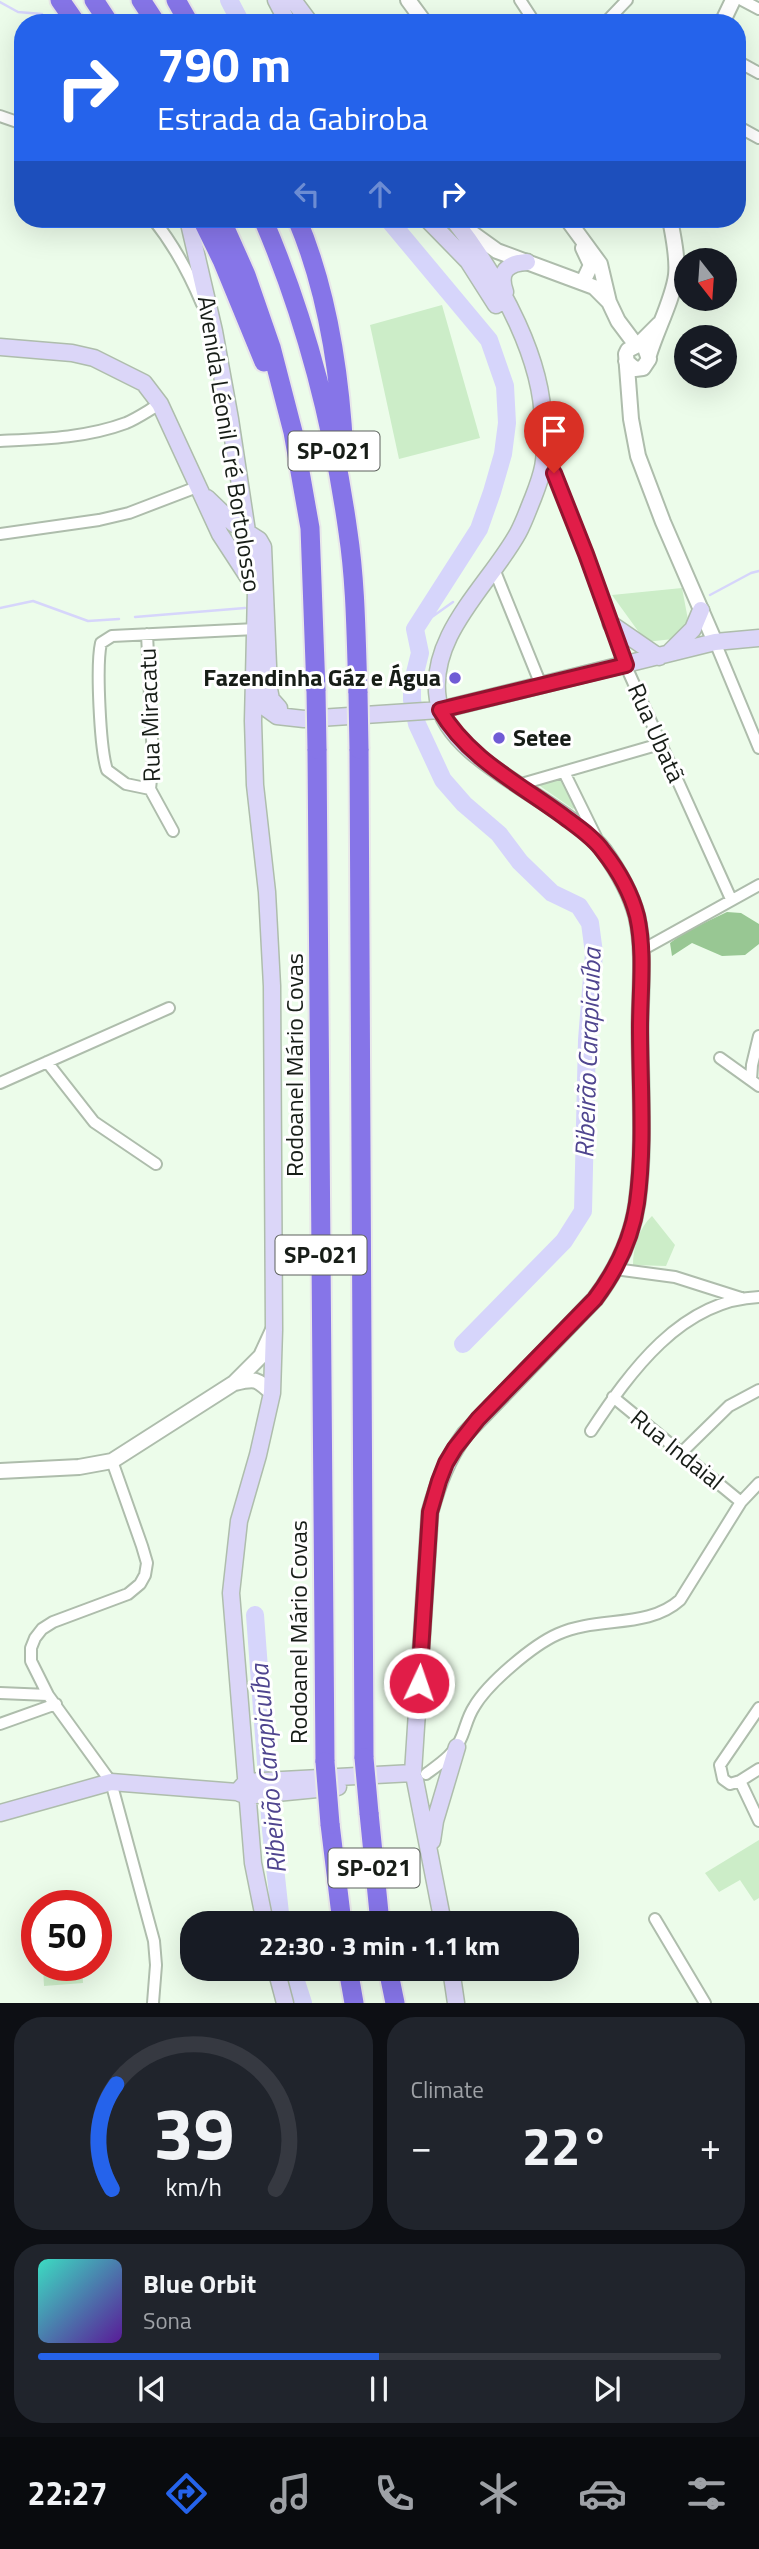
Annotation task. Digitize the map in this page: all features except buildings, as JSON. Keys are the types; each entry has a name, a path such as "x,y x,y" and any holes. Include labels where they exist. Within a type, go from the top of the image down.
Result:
{"highway":[{"path":"206,228 293,432"},
{"name":"Rodoanel Mário Covas","path":"225,228 258,307 271,347 293,432 310,528 317,749 325,1762 341,1911"},
{"name":"SP-021","path":"267,228 285,272 313,361 330,431 349,534 359,749 364,1758 379,1911"},
{"path":"300,228 327,312 342,421 349,534"},
{"path":"350,1981 354,2003"},
{"path":"390,1981 395,2003"}],"main road":[{"name":"Avenida Léonil Cré Bortolosso","path":"190,228 214,331 256,591 253,720 255,785 267,892 272,986 274,1330 272,1393 239,1521 231,1593 256,1789 253,1863 263,1911"},
{"path":"436,228 468,261 486,288 517,339 538,392"},
{"path":"446,228 456,239 479,252"},
{"path":"461,228 479,252 513,314"},
{"path":"441,1911 419,1776 416,1712 430,1512 443,1472 465,1434 595,1299 615,1269 626,1246 637,1204 640,1161 642,950 629,893 602,849 559,813 473,751 456,734 440,710 437,696 437,673 444,647 457,623 519,531 544,471 542,406 531,359 503,286 503,271 512,264 526,262"},
{"path":"0,347 72,353 94,358 144,383 160,404 220,534 256,591"},
{"path":"199,489 247,534 259,540 265,555 268,689 271,699 282,711 304,719"},
{"path":"233,553 234,539 247,534"},
{"path":"662,657 693,629 701,610"},
{"path":"611,624 662,657"},
{"path":"254,677 262,702 277,716 304,719 440,710 715,642 759,638"},
{"path":"430,1850 435,1821 457,1747"},
{"path":"0,1813 111,1782 256,1789 419,1776"},
{"path":"279,1981 285,2003"},
{"path":"452,1981 456,2003"}],"street":[{"path":"614,14 627,0"},
{"path":"742,0 759,9"},
{"path":"161,228 189,274 214,331"},
{"path":"465,228 482,242 526,262 594,287 609,302"},
{"path":"572,228 591,265 583,282"},
{"path":"574,228 600,264 609,302 637,354"},
{"path":"671,228 676,271 672,293 659,324 637,354 630,395 631,419 638,456 663,522 759,748"},
{"path":"479,252 526,262"},
{"path":"0,442 56,438 109,429 129,422 160,404"},
{"name":"Rua Ubatã","path":"544,439 558,485 626,665 731,898"},
{"path":"539,483 558,485"},
{"path":"0,534 71,525 129,513 199,489"},
{"path":"495,569 541,685"},
{"path":"150,789 126,783 107,770 102,732 99,657 101,643 107,638 147,634 256,629"},
{"name":"Rua Miracatu","path":"147,634 153,760 150,789 173,831"},
{"path":"518,785 660,744"},
{"path":"564,772 602,849"},
{"path":"642,950 731,898 759,885"},
{"path":"0,1083 169,1008"},
{"path":"755,1083 759,1036"},
{"path":"720,1058 755,1083"},
{"path":"47,1062 94,1122 156,1164"},
{"path":"615,1269 675,1277 741,1298"},
{"path":"591,1431 614,1397 668,1335 721,1304 741,1298 759,1297"},
{"path":"0,1471 79,1467 112,1461 234,1383 261,1356 274,1330"},
{"path":"234,1383 253,1379 272,1393"},
{"path":"680,1454 729,1406 759,1390"},
{"name":"Rua Indaial","path":"614,1397 741,1502"},
{"path":"112,1461 142,1546 146,1563 145,1575 140,1584 128,1594 53,1622 43,1629 31,1648 31,1661 48,1695 111,1782 154,1941 156,1965 153,2003"},
{"path":"419,1776 450,1757 475,1704 536,1647 558,1634 577,1628 657,1615 671,1609 680,1600 741,1502 759,1483"},
{"path":"0,1693 48,1695"},
{"path":"0,1724 57,1704"},
{"path":"759,1708 720,1765 720,1772 730,1784 759,1769"},
{"path":"740,1781 759,1821"},
{"path":"655,1919 705,2003"}],"green space":[{"path":"442,305 480,438 399,459 370,325"},
{"path":"682,588 689,625 673,639 646,642 612,595"},
{"path":"562,777 577,805 573,809 537,784"},
{"path":"727,912 741,913 759,924 759,944 745,955 722,956 692,943 672,956 670,943 685,932"},
{"path":"652,1216 675,1245 666,1266 633,1265 638,1239"},
{"path":"759,1840 759,1898 754,1901 740,1880 719,1892 705,1873"},
{"path":"44,1981 83,1981 83,1983 44,1986"}],"waterway":[{"name":"Ribeirão Carapicuíba","path":"229,0 236,14"},
{"path":"0,2 18,12 42,14"},
{"name":"Ribeirão Carapicuíba","path":"396,228 489,340 505,386 507,423 503,454 479,529 415,629 420,653 412,685 417,724 443,780 464,804 499,834 520,862 552,893 579,906 590,923 594,953 587,1040 583,1211 564,1241 463,1344"},
{"path":"710,595 759,571"},
{"path":"0,608 33,601 88,621 119,619"},
{"path":"415,629 453,602"},
{"path":"135,617 245,608"},
{"name":"Ribeirão Carapicuíba","path":"255,1615 280,1911"},
{"name":"Ribeirão Carapicuíba","path":"296,1981 303,2003"}],"place":[{"name":"Fazendinha Gáz e Água","path":"455,678"},
{"name":"Setee","path":"499,738"}],"route":[{"path":"419,1683 430,1512 446,1463 478,1419 595,1299 608,1282 626,1246 637,1204 640,1161 642,950 629,893 602,849 559,813 478,756 456,734 440,710 626,665 554,473"}]}
